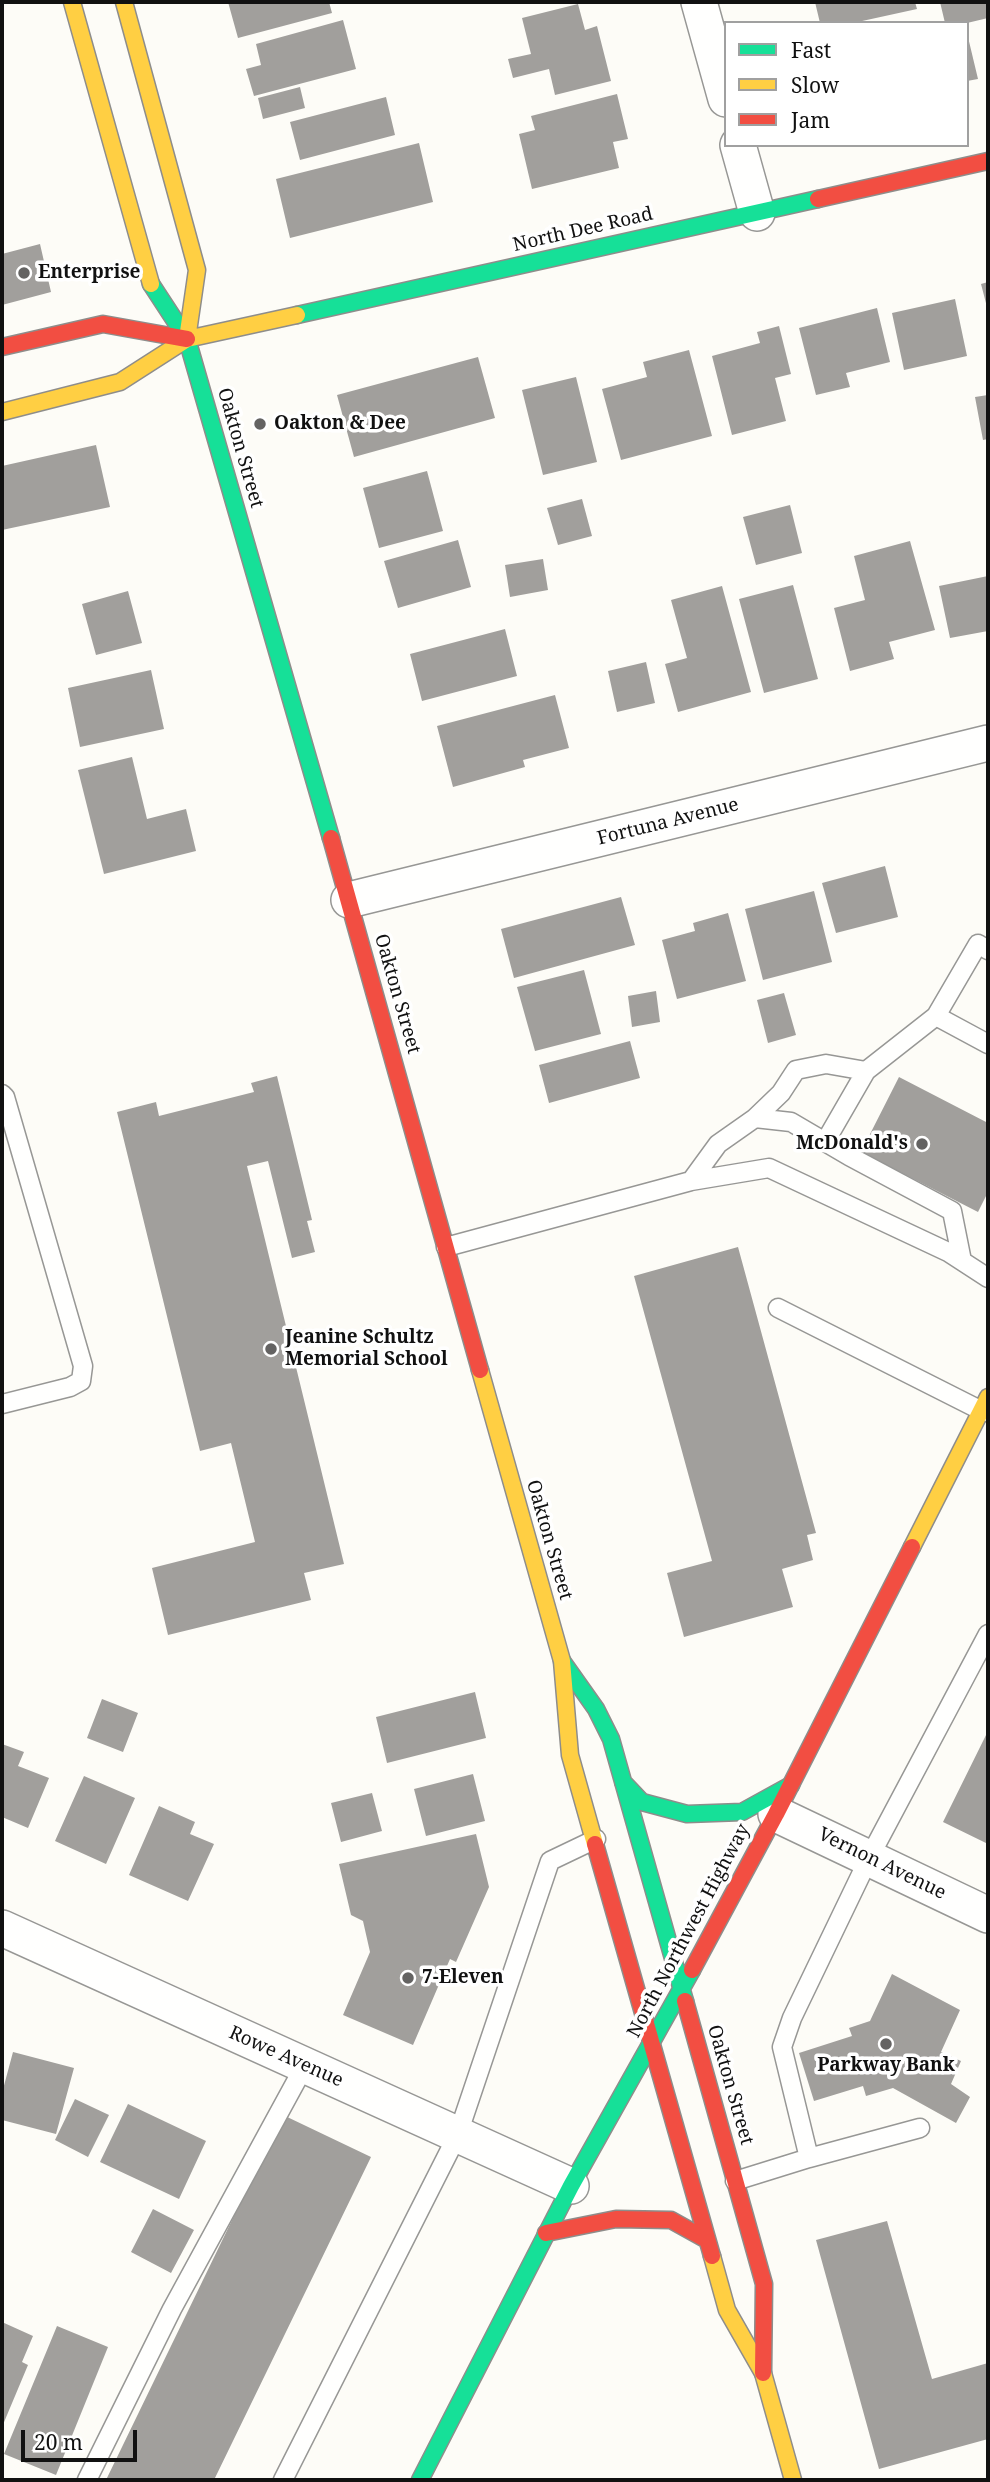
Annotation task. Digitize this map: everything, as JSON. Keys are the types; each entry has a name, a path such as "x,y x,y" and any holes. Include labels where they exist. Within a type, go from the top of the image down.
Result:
{"main road":[{"name":"Oakton Street","path":"72,2 149,281 187,339 349,901 562,1661 570,1755 596,1839 707,2240 727,2310 762,2373 793,2480"},
{"name":"Oakton Street","path":"124,2 197,270 187,339"},
{"name":"North Dee Road","path":"2,412 120,382 187,339 988,161"},
{"name":"North Dee Road","path":"2,347 103,324 187,339"},
{"name":"North Northwest Highway","path":"419,2480 571,2186 652,2045 784,1799 986,1407"},
{"name":"Oakton Street","path":"562,1661 596,1709 611,1739 624,1782 764,2284 762,2373"},
{"path":"624,1782 642,1802 687,1814 742,1812 784,1799"},
{"path":"547,2233 616,2219 671,2220 707,2240"}],"street":[{"path":"699,2 724,92"},
{"path":"739,147 757,212"},
{"name":"Fortuna Avenue","path":"349,901 988,743"},
{"name":"Vernon Avenue","path":"784,1799 869,1858 988,1915"},
{"name":"Rowe Avenue","path":"2,1928 571,2186"}],"lane":[{"path":"825,1142 866,1071 936,1016 978,944 988,950"},
{"path":"936,1016 988,1044"},
{"path":"691,1181 718,1144 755,1118 780,1093 796,1070 826,1064 866,1071"},
{"path":"2,1094 83,1366 81,1381 70,1387 2,1404"},
{"path":"755,1118 790,1122 952,1210 955,1257"},
{"path":"446,1247 691,1181 769,1168 955,1257 988,1278"},
{"path":"778,1308 986,1407"},
{"path":"809,2158 782,2047 792,2018 869,1858 988,1634"},
{"path":"283,2480 457,2134 550,1861 596,1839"},
{"path":"87,2480 172,2309 305,2065"},
{"path":"735,2181 920,2127"}],"building":[{"path":"228,2 329,2 332,13 238,38"},
{"path":"815,2 915,2 917,9 862,21 820,21"},
{"path":"940,2 987,2 988,18 969,23 945,21"},
{"path":"578,4 585,30 597,26 611,81 555,95 549,69 513,78 508,59 531,54 522,18"},
{"path":"343,20 356,69 254,96 246,69 261,65 256,44"},
{"path":"969,41 978,79 969,81"},
{"path":"300,87 305,108 263,119 258,98"},
{"path":"617,94 628,139 613,142 619,168 532,189 519,134 535,130 531,116"},
{"path":"386,97 395,135 300,160 290,122"},
{"path":"419,143 433,202 290,238 276,179"},
{"name":"Enterprise","path":"40,244 51,292 2,305 2,254"},
{"path":"988,282 988,307 987,307 981,284"},
{"path":"955,299 967,356 904,370 892,313"},
{"path":"877,308 890,362 846,373 850,387 816,395 799,328"},
{"path":"779,326 791,374 775,378 786,421 732,435 712,356 760,343 757,332"},
{"path":"689,350 712,436 621,460 602,389 647,377 643,362"},
{"path":"478,357 495,418 354,457 337,395"},
{"path":"576,377 597,462 543,475 522,390"},
{"path":"988,395 988,439 983,440 975,397"},
{"path":"96,445 110,507 2,530 2,466"},
{"path":"427,471 443,531 379,548 363,488"},
{"path":"582,499 592,536 558,545 547,508"},
{"path":"790,505 802,553 756,565 743,517"},
{"path":"458,540 471,587 398,608 384,561"},
{"path":"910,541 935,630 889,642 894,659 850,671 834,608 865,600 854,556"},
{"path":"543,559 548,590 510,597 505,565"},
{"path":"988,576 988,631 950,638 939,586"},
{"path":"793,585 818,679 764,693 739,599"},
{"path":"722,586 751,692 678,712 665,664 687,658 671,600"},
{"path":"128,591 142,643 96,655 82,604"},
{"path":"505,629 517,676 422,701 410,654"},
{"path":"646,662 655,703 617,712 608,671"},
{"path":"151,670 164,729 80,747 68,688"},
{"path":"555,695 569,748 523,760 525,767 453,787 437,726"},
{"path":"132,757 147,819 186,809 196,851 104,874 78,770"},
{"path":"885,866 898,917 836,933 822,883"},
{"path":"814,891 832,962 763,980 745,909"},
{"path":"621,897 635,945 514,978 501,929"},
{"path":"728,913 746,981 677,999 662,940 695,931 693,923"},
{"path":"584,970 601,1034 535,1051 517,987"},
{"path":"656,991 660,1022 632,1027 628,996"},
{"path":"784,993 796,1035 768,1043 757,1000"},
{"path":"630,1041 640,1078 549,1103 539,1065"},
{"path":"277,1076 312,1220 307,1221 315,1252 292,1258 268,1161 247,1166 344,1564 304,1573 311,1600 168,1635 152,1568 255,1542 231,1443 200,1451 117,1112 156,1102 159,1116 254,1092 251,1083"},
{"name":"McDonald's","path":"899,1077 988,1123 988,1192 978,1212 853,1148 859,1136 867,1140"},
{"path":"738,1247 816,1533 807,1535 813,1560 782,1569 793,1607 684,1637 667,1573 712,1561 634,1276"},
{"path":"475,1692 486,1738 387,1763 376,1717"},
{"path":"102,1699 138,1713 123,1752 87,1738"},
{"path":"988,1731 988,1844 943,1822"},
{"path":"2,1744 24,1752 18,1766 49,1778 28,1828 2,1817"},
{"path":"473,1774 485,1821 426,1836 414,1789"},
{"path":"84,1776 135,1798 106,1864 55,1841"},
{"path":"372,1793 382,1831 341,1842 331,1803"},
{"path":"159,1806 195,1822 190,1834 214,1844 188,1901 129,1875"},
{"path":"476,1834 489,1887 456,1962 450,1959 413,2045 343,2015 370,1952 363,1921 351,1915 339,1864"},
{"name":"Parkway Bank","path":"892,1974 960,2010 941,2052 961,2061 951,2084 970,2097 956,2123 893,2088 866,2096 863,2086 814,2101 799,2053 852,2036 849,2028 870,2021"},
{"path":"13,2052 74,2068 56,2134 2,2120 2,2093"},
{"path":"75,2099 109,2115 88,2157 55,2140"},
{"path":"128,2104 206,2141 179,2199 100,2162"},
{"path":"283,2115 371,2157 214,2480 106,2480"},
{"path":"153,2209 194,2230 171,2273 131,2252"},
{"path":"887,2221 932,2379 988,2363 988,2439 879,2469 816,2240"},
{"path":"2,2322 33,2336 22,2362 28,2365 2,2427"},
{"path":"57,2326 108,2347 56,2475 4,2454"}],"traffic: fast":[{"path":"297,315 818,199"},
{"path":"151,284 187,339 331,838"},
{"path":"562,1661 596,1709 611,1739 685,2001"},
{"path":"623,1782 642,1802 687,1814 742,1812 791,1785"},
{"path":"420,2480 571,2186 692,1970"}],"traffic: slow":[{"path":"72,2 151,284"},
{"path":"124,2 197,270 187,339"},
{"path":"2,412 120,382 187,339 297,315"},
{"path":"480,1370 562,1661 570,1755 595,1844"},
{"path":"912,1547 988,1397"},
{"path":"712,2256 727,2310 763,2373 793,2480"}],"traffic: jam":[{"path":"818,199 988,161"},
{"path":"2,347 103,324 187,339"},
{"path":"331,838 480,1370"},
{"path":"692,1970 776,1814 912,1547"},
{"path":"595,1844 712,2256"},
{"path":"685,2001 764,2284 763,2373"},
{"path":"546,2233 616,2219 671,2220 707,2240"}],"place":[{"name":"Enterprise","path":"24,273"},
{"name":"Oakton & Dee","path":"260,424"},
{"name":"McDonald's","path":"922,1144"},
{"name":"Jeanine Schultz Memorial School","path":"271,1349"},
{"name":"7-Eleven","path":"408,1978"},
{"name":"Parkway Bank","path":"886,2044"}]}
